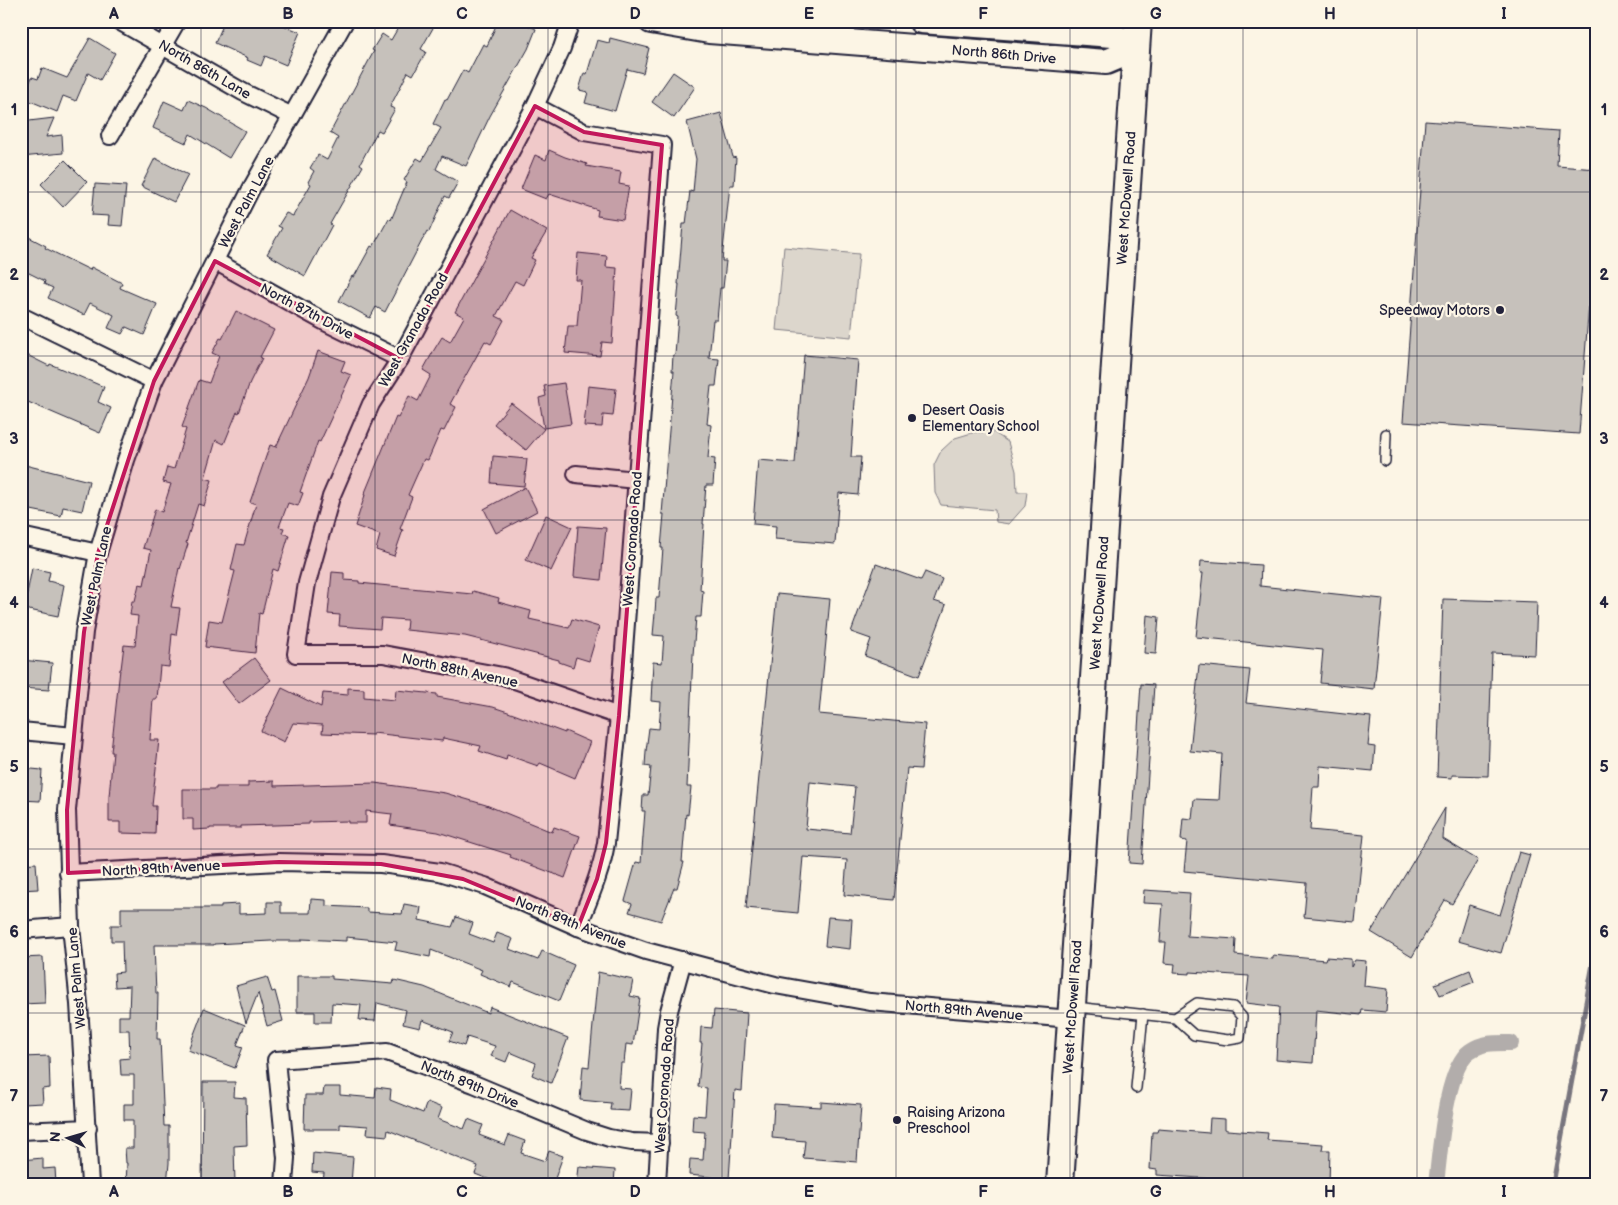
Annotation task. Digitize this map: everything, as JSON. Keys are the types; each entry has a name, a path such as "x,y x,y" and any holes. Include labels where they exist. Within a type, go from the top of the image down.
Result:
{"main road":[{"name":"West McDowell Road","path":"1060,1184 1138,21"}],"street":[{"name":"North 86th Lane","path":"119,21 243,92 292,116"},
{"path":"110,136 176,21"},
{"name":"West Palm Lane","path":"90,1184 79,1004 71,926 67,810 84,632 98,553 126,460 154,381 252,186 345,21"},
{"name":"West Granada Road","path":"296,654 306,583 331,497 371,404 400,359 535,106 562,48 571,21"},
{"name":"North 86th Drive","path":"651,21 682,24 709,30 1106,62 1136,49"},
{"name":"North 86th Drive","path":"921,21 1113,35 1136,49"},
{"name":"West Coronado Road","path":"535,106 584,132 662,146 619,716 603,862 578,926"},
{"name":"North 87th Drive","path":"215,261 325,322 400,359"},
{"path":"21,316 154,381"},
{"path":"576,474 636,480"},
{"path":"21,536 98,553"},
{"name":"North 88th Avenue","path":"296,654 383,654 503,676 619,716"},
{"path":"21,730 74,736"},
{"name":"North 89th Avenue","path":"68,873 279,862 381,864 440,872 463,878 578,926 646,951 775,985 870,1002 1072,1013"},
{"path":"21,930 71,926"},
{"name":"West Coronado Road","path":"657,1184 666,1028 683,960"},
{"name":"North 89th Drive","path":"284,1184 286,1158 276,1060 387,1052 474,1084 609,1138 632,1142 660,1143"},
{"path":"21,1131 88,1128"}],"lane":[{"path":"1385,461 1386,434"},
{"path":"1072,1013 1143,1014 1175,1018 1194,1035 1228,1040 1240,1038 1242,1017 1233,1007 1197,1003 1175,1018"},
{"path":"1136,1088 1143,1014"}],"highlighted area":[{"path":"535,106 584,132 662,145 619,716 606,843 597,879 578,927 463,879 381,864 279,862 68,873 67,810 84,632 98,553 154,381 215,261 400,359"}],"shaded area":[{"path":"784,247 859,254 851,337 776,330"},
{"path":"975,432 993,432 1008,442 1016,471 1017,492 1027,492 1025,506 1009,524 996,522 995,510 941,505 935,493 934,465 941,451 955,438"}],"building":[{"path":"225,21 273,21 300,32 286,65 265,56 261,66 215,43"},
{"path":"402,21 437,21 421,49 426,52 413,75 408,72 390,107 395,109 382,132 378,130 360,164 363,166 330,224 332,225 305,276 267,254 282,228 278,226 286,213 293,216 311,184 308,182 314,171 310,168 318,155 327,160 338,138 330,133 374,51 372,50 382,34 391,40"},
{"path":"498,21 526,21 525,24 536,29 528,49 490,116 466,166 442,156 436,169 458,182 449,198 445,196 429,232 427,231 385,312 376,307 370,318 339,301 352,276 354,277 389,218 391,220 407,182 404,180 417,158 422,161 441,128 433,124 445,99 447,100 463,70 468,73 483,44 487,46"},
{"path":"90,38 115,53 100,80 88,73 76,101 63,96 57,112 23,98 32,77 38,79 42,68 67,78"},
{"path":"610,38 649,48 643,73 627,69 615,111 585,103 588,92 579,90 584,73 587,74 597,40 609,43"},
{"path":"673,72 695,87 674,118 652,102"},
{"path":"188,100 206,108 245,131 229,158 190,134 186,143 153,128 164,101 184,110"},
{"path":"721,113 733,157 736,158 734,185 730,185 722,261 726,261 723,288 720,288 717,320 713,320 709,358 719,359 716,386 711,386 707,424 711,425 708,458 715,459 713,485 706,485 700,590 703,591 701,617 696,617 693,655 687,787 691,787 688,815 686,814 682,862 684,862 677,888 674,888 661,921 629,912 632,904 625,901 636,862 641,863 645,811 642,811 643,795 648,795 651,767 645,766 649,728 659,729 661,702 651,701 653,662 662,663 664,636 653,635 656,598 659,598 663,548 661,548 664,514 662,514 674,371 672,371 673,355 675,355 678,317 676,316 683,224 686,224 690,191 693,192 696,159 687,122"},
{"path":"54,118 46,137 62,135 63,153 21,157 21,122"},
{"name":"Speedway Motors","path":"1425,121 1559,131 1557,166 1597,169 1597,199 1579,434 1403,422"},
{"path":"549,150 587,164 586,166 621,172 619,184 629,186 623,220 597,216 598,210 549,194 546,199 521,189 535,155 546,160"},
{"path":"155,158 188,175 174,202 141,186"},
{"path":"65,160 87,182 63,207 41,184"},
{"path":"95,184 126,186 122,226 108,225 109,216 92,215"},
{"path":"510,210 547,231 531,258 535,260 523,285 515,281 496,316 504,320 491,344 485,341 450,404 456,407 444,431 441,430 428,460 424,459 408,495 412,497 400,529 403,530 394,556 376,550 380,535 355,526 364,495 396,417 398,418 409,396 418,401 431,375 423,370 442,337 450,342 464,317 455,312"},
{"path":"21,233 46,246 45,248 90,270 91,267 122,283 120,288 157,304 144,335 126,327 122,334 108,328 114,315 90,303 84,315 48,298 53,288 44,284 45,281 21,269"},
{"path":"578,253 607,256 606,267 617,268 612,343 602,342 600,356 565,353 568,326 577,326 581,280 576,280"},
{"path":"236,311 274,330 260,357 262,358 224,444 216,440 205,478 212,480 204,506 198,504 186,543 188,544 179,568 171,607 180,608 176,635 172,634 169,667 160,666 157,699 153,699 150,740 159,740 152,806 156,806 155,834 120,833 120,822 109,822 113,752 111,752 124,645 135,646 138,616 130,615 132,601 135,601 139,584 144,585 151,550 143,548 155,509 162,512 171,484 163,482 167,467 174,469 186,429 182,427 199,380 209,383 219,356 212,353 220,338 222,339"},
{"path":"318,351 345,361 341,371 351,375 320,442 318,441 300,492 303,493 298,506 288,503 279,527 284,528 282,533 289,535 278,571 273,569 262,614 259,613 255,653 205,647 209,620 222,622 235,571 231,570 237,544 244,545 256,504 250,502 270,445 276,447 309,377"},
{"path":"21,352 49,366 50,364 104,387 98,402 111,408 100,433 21,399"},
{"path":"804,355 858,360 851,457 861,457 858,495 839,493 835,544 775,539 776,526 753,524 758,460 795,463"},
{"path":"564,383 571,424 544,428 539,398 546,396 544,386"},
{"path":"588,386 616,389 613,416 603,415 602,427 584,426"},
{"path":"511,403 544,429 526,450 494,424"},
{"path":"493,456 527,459 524,486 491,483"},
{"path":"21,464 89,481 82,511 63,507 61,516 21,508"},
{"path":"525,487 537,511 496,533 484,509"},
{"path":"546,515 572,527 551,571 526,560"},
{"path":"578,526 606,528 601,580 574,577"},
{"path":"1201,561 1261,565 1260,586 1383,599 1374,689 1320,683 1323,650 1196,637 1203,573 1200,573"},
{"path":"876,564 921,580 925,572 942,579 934,601 946,605 919,676 865,656 871,639 851,632"},
{"path":"32,568 50,572 48,581 64,585 58,616 24,609"},
{"path":"332,572 344,573 344,580 359,581 359,583 472,594 473,591 499,598 498,602 531,611 529,619 569,628 572,619 599,627 589,661 576,657 573,667 559,662 559,660 465,636 406,630 407,620 381,618 380,629 339,626 340,615 328,614"},
{"path":"777,594 830,599 819,714 925,724 921,769 907,768 894,900 844,895 847,860 803,857 798,913 746,908","holes":["810,782 855,787 850,833 806,829"]},
{"path":"1443,599 1537,602 1535,655 1492,653 1488,776 1452,775 1452,778 1437,777"},
{"path":"1147,615 1159,617 1156,654 1144,653"},
{"path":"254,658 271,680 239,704 222,682"},
{"path":"21,660 52,663 49,690 21,688"},
{"path":"1199,665 1250,670 1246,703 1371,717 1368,746 1375,747 1373,771 1320,766 1319,787 1313,787 1310,830 1364,835 1355,922 1304,917 1307,883 1184,871 1187,841 1181,840 1183,818 1192,819 1194,799 1219,800 1222,754 1190,751"},
{"path":"1141,684 1154,685 1142,864 1129,863"},
{"path":"282,688 321,707 323,693 348,695 348,688 364,689 364,697 395,700 396,690 437,694 437,697 493,707 565,733 565,731 590,742 575,778 540,763 538,766 507,755 506,760 479,751 481,746 443,738 442,741 373,733 373,735 322,733 323,725 293,723 284,742 261,731"},
{"path":"21,768 42,770 40,801 21,800"},
{"path":"274,781 274,786 375,783 445,793 486,805 552,832 554,827 580,836 565,878 510,857 511,855 438,832 390,825 392,814 366,811 366,823 348,823 348,821 309,822 309,824 241,826 241,828 193,830 193,819 183,819 183,789 248,787 248,782"},
{"path":"1445,808 1443,839 1478,860 1452,904 1445,900 1412,957 1371,932"},
{"path":"1519,852 1530,855 1501,953 1458,941 1469,905 1500,915"},
{"path":"36,863 38,889 21,890 21,864"},
{"path":"1144,890 1190,893 1187,936 1236,939 1235,955 1273,959 1273,955 1325,960 1326,957 1351,959 1351,967 1355,960 1366,961 1364,986 1388,989 1386,1012 1362,1010 1361,1015 1316,1010 1313,1063 1276,1060 1279,1007 1246,1003 1249,976 1190,972 1190,974 1174,973 1175,964 1164,963 1166,942 1160,942 1163,904 1143,903"},
{"path":"311,899 326,900 326,906 367,908 367,912 402,914 404,904 421,907 419,920 452,927 456,917 473,923 469,934 493,943 497,933 513,939 509,949 538,960 542,951 574,965 559,1001 513,982 511,987 480,974 482,970 431,950 430,957 395,950 397,942 346,937 346,941 302,939 302,941 214,945 154,945 156,993 158,993 157,1039 160,1039 164,1126 169,1126 167,1184 126,1184 127,1163 125,1148 133,1148 133,1120 124,1120 124,1104 134,1104 134,1075 121,1075 120,1059 130,1058 129,1030 119,1030 119,1016 129,1016 130,986 115,987 114,973 123,972 122,941 111,941 111,925 121,925 121,908 221,908 221,905 239,904 239,914 267,913 267,902 281,902 281,913 310,913"},
{"path":"828,917 852,919 850,949 825,946"},
{"path":"43,957 45,1003 21,1004 21,958"},
{"path":"1470,970 1474,982 1440,995 1435,984"},
{"path":"598,972 633,980 630,996 640,998 633,1045 626,1044 624,1063 621,1063 619,1088 631,1089 629,1111 610,1110 611,1103 580,1100 583,1066 589,1067"},
{"path":"297,976 332,976 332,979 393,984 394,980 424,987 488,1013 490,1007 568,1038 551,1083 532,1075 536,1063 510,1052 506,1062 491,1056 495,1046 467,1037 464,1046 449,1041 453,1032 422,1020 420,1028 403,1024 406,1010 377,1003 375,1021 359,1020 361,1005 332,1003 331,1022 315,1022 315,1012 297,1012"},
{"path":"267,977 272,992 275,991 283,1021 267,1026 258,993 246,1023 236,986"},
{"path":"204,1008 245,1025 237,1045 243,1047 235,1068 188,1050"},
{"path":"714,1010 747,1013 742,1091 735,1090 729,1179 689,1175 690,1159 703,1160 705,1132 692,1131 693,1115 705,1116 707,1088 698,1087 702,1043 700,1043 701,1027 712,1028"},
{"path":"49,1056 50,1088 42,1089 43,1103 24,1104 22,1057"},
{"path":"203,1082 235,1082 234,1097 246,1098 247,1145 234,1146 235,1184 202,1184"},
{"path":"324,1087 340,1087 340,1095 375,1098 376,1087 391,1089 390,1100 423,1113 427,1102 442,1108 438,1119 464,1129 468,1119 483,1125 479,1135 505,1145 509,1135 525,1141 521,1153 545,1161 549,1151 563,1156 553,1184 501,1184 475,1174 478,1166 388,1130 387,1136 367,1134 368,1126 340,1124 340,1129 304,1129 305,1095 323,1095"},
{"path":"821,1102 861,1105 857,1162 803,1158 805,1141 772,1138 774,1104 821,1107"},
{"path":"1210,1118 1225,1119 1225,1129 1227,1130 1268,1133 1267,1140 1323,1144 1322,1150 1330,1150 1329,1184 1214,1184 1214,1179 1157,1175 1157,1170 1150,1169 1152,1132 1157,1132 1158,1129 1209,1133"},
{"path":"313,1153 353,1157 351,1184 323,1184 324,1173 312,1172"},
{"path":"43,1158 43,1169 55,1168 56,1184 21,1184 21,1160"},
{"path":"579,1167 615,1170 614,1184 577,1184"}],"waterway":[{"path":"1553,1184 1597,942"},
{"path":"1436,1184 1449,1093 1462,1060 1470,1051 1480,1046 1511,1043"}],"place":[{"name":"Speedway Motors","path":"1500,310"},
{"name":"Desert Oasis Elementary School","path":"912,418"},
{"name":"Raising Arizona Preschool","path":"897,1120"}]}
